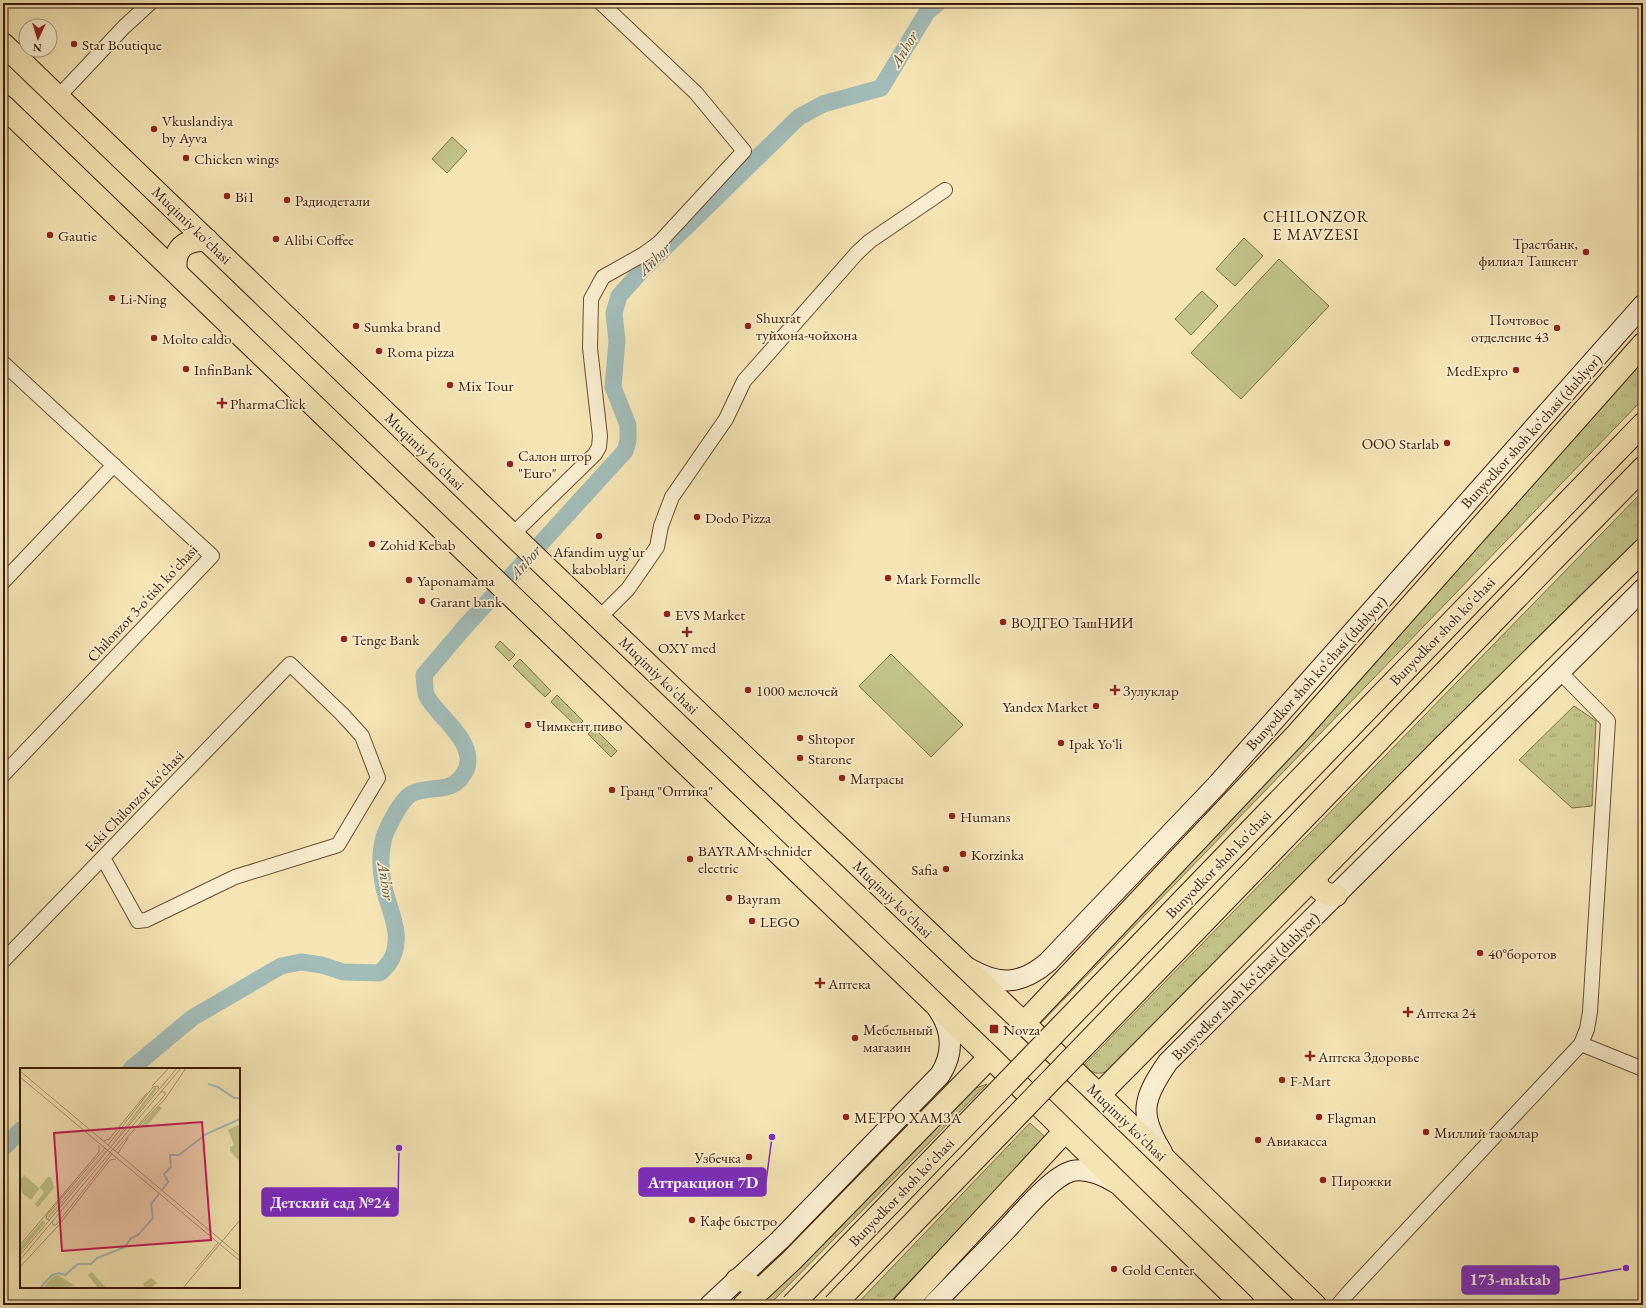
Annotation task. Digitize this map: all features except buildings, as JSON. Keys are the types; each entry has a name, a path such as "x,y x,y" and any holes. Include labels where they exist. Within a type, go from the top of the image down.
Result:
{"main road":[{"name":"Muqimiy ko'chasi","path":"3,44 552,573 1099,1095 1315,1305"},
{"path":"3,106 990,1057 1243,1305"},
{"path":"176,272 175,258 181,247 193,240 207,240"},
{"path":"1024,1023 1297,734 1643,344"},
{"name":"Bunyodkor shoh ko'chasi","path":"792,1305 1643,424"},
{"name":"Bunyodkor shoh ko'chasi","path":"834,1305 1643,468"},
{"path":"1099,1095 1444,746 1643,550"},
{"path":"1317,875 1317,883 1320,890 1328,894 1336,894"},
{"path":"749,1300 792,1260 990,1057"},
{"path":"904,1305 1064,1131"},
{"path":"737,1280 744,1280 750,1284 753,1290 749,1300"}],"street":[{"path":"58,98 124,27 150,3"},
{"path":"516,538 595,454 599,447 600,436 590,348 590,309 591,299 602,277 644,254 659,243 669,234 744,151 696,93 601,3"},
{"path":"599,618 628,589 657,547 661,526 672,498 726,419 744,381 857,253 870,241 945,190"},
{"name":"Bunyodkor shoh koʻchasi (dublyor)","path":"959,962 994,980 1006,981 1017,980 1028,976 1048,962 1216,786 1643,305"},
{"name":"Chilonzor 3-o'tish ko'chasi","path":"3,363 212,556 3,775"},
{"path":"3,582 114,465"},
{"name":"Bunyodkor shoh koʻchasi (dublyor)","path":"1173,1167 1153,1138 1147,1121 1148,1099 1155,1082 1168,1062 1643,589"},
{"name":"Eski Chilonzor ko'chasi","path":"3,961 290,664 342,714 362,736 378,778 338,845 235,877 146,920 138,921 103,858"},
{"path":"1338,1305 1348,1292 1581,1044 1587,1028 1590,1012 1608,721 1560,672"},
{"path":"710,1305 780,1240 940,1075 949,1056 950,1036 946,1021 936,1006"},
{"path":"1581,1044 1643,1069"},
{"path":"933,1305 1038,1196 1059,1178 1070,1172 1091,1172 1107,1178 1125,1190"}],"green space":[{"path":"452,137 467,151 447,173 432,159"},
{"path":"1244,238 1263,256 1235,286 1216,269"},
{"path":"1279,259 1329,306 1241,399 1191,353"},
{"path":"1202,291 1218,306 1191,335 1175,319"},
{"path":"1643,358 1643,399 1041,1023 1044,1013 1172,882 1289,757"},
{"path":"1643,491 1643,537 1251,925 1116,1065 1104,1073 1096,1073 1088,1069 1084,1065"},
{"path":"500,641 515,655 509,661 495,647"},
{"path":"891,654 963,725 931,757 859,686"},
{"path":"520,659 551,691 545,697 513,666"},
{"path":"557,695 583,721 577,727 551,702"},
{"path":"1574,706 1596,721 1592,806 1572,808 1519,760"},
{"path":"594,728 617,751 611,757 588,734"},
{"path":"987,1084 769,1305 760,1305 809,1259 976,1088"},
{"path":"1030,1123 1046,1138 887,1305 856,1305"}],"waterway":[{"name":"Anhor","path":"132,1068 192,1018 281,966 301,962 322,965 343,972 380,973 392,959 396,944 395,927 385,892 381,866 381,854 384,837 388,826 407,797 418,791 452,785 463,775 468,763 467,752 464,744 427,696 424,675 463,629 625,451 628,441 628,425 613,387 617,341 614,313 619,296 642,270 799,117 823,104 881,88 927,12 938,3"},
{"name":"Anhor","path":"3,1148 20,1131"}],"place":[{"name":"Star Boutique","path":"74,44"},
{"name":"Vkuslandiya by Ayva","path":"154,129"},
{"name":"Chicken wings","path":"186,158"},
{"name":"Bi1","path":"227,196"},
{"name":"Радиодетали","path":"287,200"},
{"name":"Gautie","path":"50,235"},
{"name":"Alibi Coffee","path":"276,239"},
{"name":"Трастбанк, филиал Ташкент","path":"1586,252"},
{"name":"Li-Ning","path":"112,298"},
{"name":"Sumka brand","path":"356,326"},
{"name":"Shuxrat туйхона-чойхона","path":"748,326"},
{"name":"Почтовое отделение 43","path":"1557,328"},
{"name":"Molto caldo","path":"154,338"},
{"name":"Roma pizza","path":"379,351"},
{"name":"InfinBank","path":"186,369"},
{"name":"MedExpro","path":"1516,370"},
{"name":"Mix Tour","path":"450,385"},
{"name":"PharmaClick","path":"222,403"},
{"name":"ООО Starlab","path":"1447,443"},
{"name":"Салон штор \"Euro\"","path":"510,464"},
{"name":"Dodo Pizza","path":"697,517"},
{"name":"Afandim uygʻur kaboblari","path":"599,536"},
{"name":"Zohid Kebab","path":"372,544"},
{"name":"Mark Formelle","path":"888,578"},
{"name":"Yaponamama","path":"409,580"},
{"name":"Garant bank","path":"422,601"},
{"name":"EVS Market","path":"667,614"},
{"name":"ВОДГЕО ТашНИИ","path":"1003,622"},
{"name":"OXY med","path":"687,632"},
{"name":"Tenge Bank","path":"344,639"},
{"name":"1000 мелочей","path":"748,690"},
{"name":"Зулуклар","path":"1115,690"},
{"name":"Yandex Market","path":"1096,706"},
{"name":"Чимкент пиво","path":"528,725"},
{"name":"Shtopor","path":"800,738"},
{"name":"Ipak Yoʻli","path":"1061,743"},
{"name":"Starone","path":"800,758"},
{"name":"Матрасы","path":"842,778"},
{"name":"Гранд \"Оптика\"","path":"612,790"},
{"name":"Humans","path":"952,816"},
{"name":"Korzinka","path":"963,854"},
{"name":"BAYRAM schnider electric","path":"690,859"},
{"name":"Safia","path":"946,869"},
{"name":"Bayram","path":"729,898"},
{"name":"LEGO","path":"752,921"},
{"name":"40°боротов","path":"1480,953"},
{"name":"Аптека","path":"820,983"},
{"name":"Аптека 24","path":"1408,1012"},
{"name":"Novza","path":"994,1029"},
{"name":"Мебельный магазин","path":"855,1038"},
{"name":"Аптека Здоровье","path":"1310,1056"},
{"name":"F-Mart","path":"1282,1080"},
{"name":"МЕТРО ХАМЗА","path":"846,1117"},
{"name":"Flagman","path":"1319,1117"},
{"name":"Миллий таомлар","path":"1426,1132"},
{"name":"Аттракцион 7D","path":"772,1137"},
{"name":"Авиакасса","path":"1258,1140"},
{"name":"Детский сад №24","path":"399,1148"},
{"name":"Узбечка","path":"749,1157"},
{"name":"Пирожки","path":"1323,1180"},
{"name":"Кафе быстро","path":"692,1220"},
{"name":"173-maktab","path":"1626,1268"},
{"name":"Gold Center","path":"1114,1269"}],"district":[{"name":"CHILONZOR E MAVZESI","path":"1316,225"}]}
